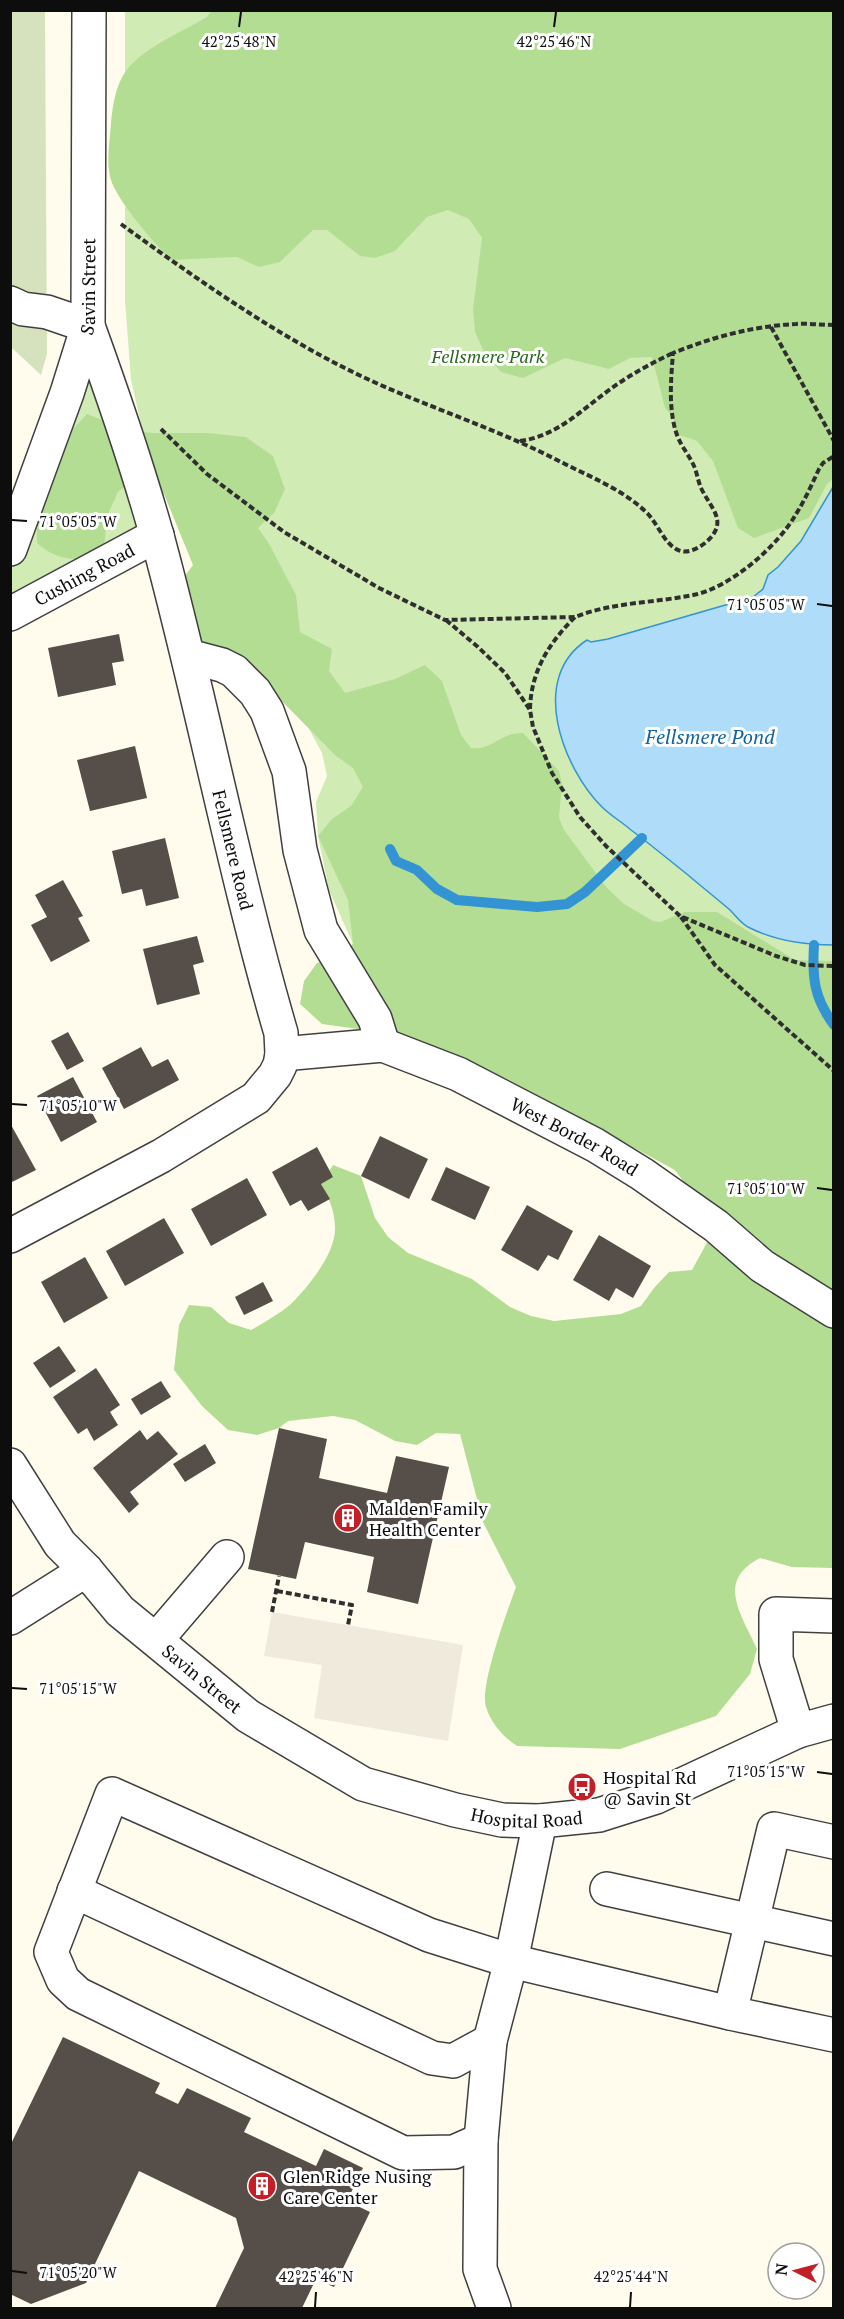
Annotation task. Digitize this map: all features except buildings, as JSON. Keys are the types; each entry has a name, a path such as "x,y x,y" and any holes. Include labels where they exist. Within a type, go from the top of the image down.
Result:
{"street":[{"name":"Savin Street","path":"10,549 67,393 88,326 89,10"},
{"path":"10,303 23,309 47,312 88,326"},
{"name":"Fellsmere Road","path":"88,326 117,404 157,535 188,656 220,798 281,1033 282,1054"},
{"name":"Cushing Road","path":"10,614 157,535"},
{"path":"188,656 222,665 234,671 255,692 267,711 289,771 300,850 321,930 375,1019 383,1045"},
{"name":"West Border Road","path":"282,1054 383,1045 458,1074 595,1145 687,1204 762,1266 834,1311"},
{"path":"10,1236 161,1156 256,1098 275,1075 282,1054"},
{"name":"Savin Street","path":"10,1465 60,1544 86,1570 120,1611 248,1716 363,1784 455,1810"},
{"path":"156,1640 227,1557"},
{"path":"10,1618 86,1570"},
{"path":"798,1731 776,1659 776,1614 834,1616"},
{"name":"Hospital Road","path":"455,1810 502,1820 540,1821 599,1815 656,1797 798,1731 834,1721"},
{"path":"481,2140 454,2152 403,2153 78,1994 63,1980 51,1952 112,1794 429,1935 511,1961 834,2035"},
{"path":"494,2308 480,2269 481,2140 490,2041 511,1961 540,1821"},
{"path":"730,2013 774,1830 834,1842"},
{"path":"607,1889 834,1939"},
{"path":"74,1891 432,2058 453,2061 490,2041"}],"path":[{"path":"89,201 230,300 321,356 403,395 519,441 617,489 648,515 677,550 686,552 694,550 713,535 718,526 717,517 700,487 695,469 676,434 671,395 673,353"},
{"path":"519,441 534,439 555,430 575,418 612,388 653,362 673,353 723,335 796,324 834,325"},
{"path":"771,327 834,441"},
{"path":"117,404 137,411 170,437 207,474 284,532 379,588 445,620 505,673 530,710"},
{"path":"445,620 575,617 592,610 696,595 715,589 732,580 787,527 796,515 819,469 823,463 834,456"},
{"path":"575,617 556,638 538,666 531,696 530,710 538,742 552,773 580,817 616,856 680,916 720,971 834,1071"},
{"path":"680,916 746,945 806,965 834,966"},
{"path":"272,1612 279,1576"},
{"path":"277,1591 352,1605 348,1625"}],"green space":[{"path":"10,11 45,11 47,354 41,375 11,347"},
{"name":"Fellsmere Park","path":"125,11 833,11 833,1282 353,944 329,890 318,836 316,802 327,776 322,753 286,686 147,450 131,380 125,300"},
{"path":"211,11 833,11 834,478 827,484 809,518 754,538 738,528 713,461 697,441 676,434 673,417 665,408 652,357 630,358 609,369 565,358 523,378 501,372 485,354 475,332 473,309 482,238 469,219 448,210 427,217 395,251 375,258 360,256 327,230 313,230 280,262 259,267 237,257 171,260 130,213 112,183 108,161 113,108 118,86 129,67 137,59 166,39 207,17"},
{"path":"80,355 157,535 11,614 10,549"},
{"path":"87,414 127,430 246,437 273,456 285,489 274,513 258,528 296,595 300,632 332,649 329,671 345,693 395,679 425,665 442,681 461,735 471,748 485,747 508,735 523,733 559,771 562,783 559,818 564,830 607,888 624,904 653,921 660,922 685,912 717,912 795,960 833,961 833,1568 792,1567 760,1558 746,1567 738,1577 735,1588 739,1611 757,1649 750,1674 716,1716 620,1749 517,1746 494,1724 486,1707 485,1697 495,1648 516,1587 483,1522 460,1434 436,1433 417,1445 395,1441 355,1420 333,1416 288,1421 279,1428 257,1435 228,1430 202,1406 174,1370 179,1325 189,1305 211,1307 229,1323 251,1330 291,1304 313,1279 326,1259 334,1238 333,1210 321,1184 333,1165 361,1176 375,1218 388,1237 408,1253 472,1279 510,1307 531,1316 554,1321 621,1314 641,1306 669,1272 692,1270 716,1226 675,1170 575,1116 458,1074 380,1032 322,1024 300,1004 304,981 317,963 338,955 353,944 348,900 318,836 332,819 351,806 363,787 353,768 336,756 249,668 202,652 171,595 193,565 164,494 135,479 118,492 108,514 103,553 94,560 57,556 37,543 37,528 73,429"}],"shaded area":[{"path":"272,1612 463,1645 448,1741 314,1718 322,1665 264,1656"}],"water":[{"name":"Fellsmere Pond","path":"833,487 834,945 790,941 747,927 688,875 605,810 575,770 558,723 556,699 559,677 569,656 587,640 591,642 608,639 753,597 763,589 768,575 801,541"}],"waterway":[{"path":"390,849 396,861 417,870 437,889 457,900 537,907 567,904 585,892 642,838"},
{"path":"814,945 813,968 818,997 834,1025"}],"place":[{"name":"Malden Family Health Center","path":"348,1518"},
{"name":"Hospital Rd @ Savin St","path":"582,1787"},
{"name":"Glen Ridge Nusing Care Center","path":"262,2186"}]}
